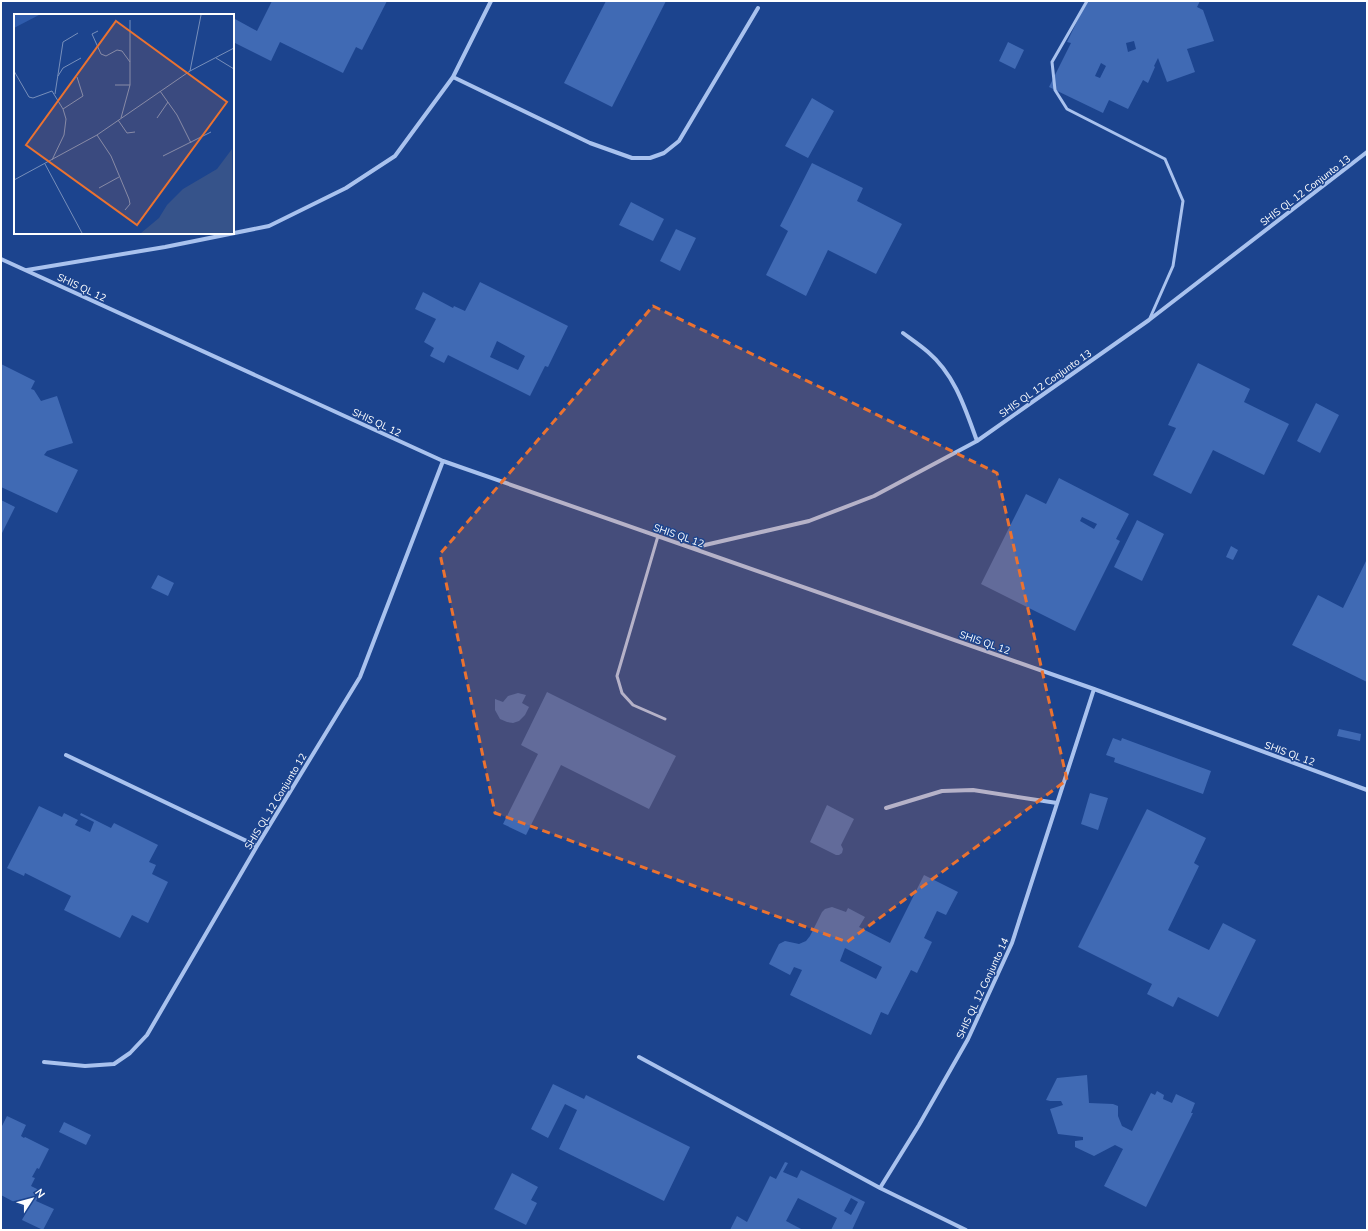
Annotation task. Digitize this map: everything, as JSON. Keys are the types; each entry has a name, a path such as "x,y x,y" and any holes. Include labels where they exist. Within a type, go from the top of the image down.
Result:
{"street":[{"path":"234,233 269,226 346,188 395,156 453,77 490,1"},
{"path":"453,77 590,143 632,158 650,158 664,153 679,141 758,8"},
{"name":"SHIS QL 12 Conjunto 13","path":"692,548 810,521 874,496 977,441 1149,320 1367,152"},
{"path":"27,270 165,247 229,234"},
{"name":"SHIS QL 12","path":"1,259 443,462 1094,689 1367,790"},
{"path":"903,333 929,352 950,376 962,398 977,441"},
{"name":"SHIS QL 12 Conjunto 12","path":"44,1062 85,1066 114,1064 130,1053 146,1035 257,846 360,677 443,462"},
{"name":"SHIS QL 12 Conjunto 14","path":"880,1188 919,1125 968,1039 1009,950 1094,689"},
{"path":"66,755 257,846"},
{"path":"886,808 942,791 973,790 1056,803"},
{"path":"639,1057 880,1188 966,1230"}],"lane":[{"path":"1087,1 1052,62 1055,90 1067,109 1165,159 1183,201 1173,266 1149,320"},
{"path":"658,536 617,676 622,693 633,705 665,719"}],"highlighted area":[{"path":"653,306 997,473 1067,780 847,942 495,813 440,554"}],"building":[{"path":"272,1 387,1 362,50 356,47 343,73 280,42 271,61 234,42 235,19 257,31"},
{"path":"606,1 666,1 612,107 564,83"},
{"path":"1087,1 1200,1 1197,7 1203,10 1214,41 1187,49 1195,72 1167,82 1158,58 1148,83 1143,80 1128,109 1109,100 1103,113 1049,87 1071,43 1067,42","holes":["1134,41 1136,49 1128,52 1126,43","1101,63 1106,66 1100,78 1095,76"]},
{"path":"1008,42 1024,50 1015,69 999,61"},
{"path":"812,98 834,111 808,158 785,146"},
{"path":"812,163 863,188 857,201 902,224 876,274 828,250 806,296 766,275 788,231 780,226"},
{"path":"631,202 664,219 653,241 619,225"},
{"path":"676,229 696,238 680,271 660,261"},
{"path":"480,282 568,326 548,367 545,366 530,396 448,355 444,363 430,356 434,348 424,342 436,319 415,309 423,292 453,308 454,306 465,311","holes":["497,341 525,356 518,370 490,357"]},
{"path":"1198,363 1250,389 1244,402 1289,424 1264,475 1213,450 1191,494 1153,475 1176,428 1168,425"},
{"path":"1,364 35,381 31,389 34,390 41,401 57,396 73,443 47,451 44,455 78,470 57,513 1,487"},
{"path":"1316,403 1339,415 1320,453 1297,441"},
{"path":"1059,478 1129,514 1116,539 1120,541 1075,631 981,584 1026,494 1046,504","holes":["1082,517 1097,524 1094,529 1080,521"]},
{"path":"1,500 15,507 1,535"},
{"path":"1137,520 1164,534 1142,581 1114,567"},
{"path":"1231,546 1238,550 1233,560 1226,557"},
{"path":"1367,559 1367,682 1292,645 1318,595 1343,608"},
{"path":"158,575 174,583 168,596 151,588"},
{"path":"547,692 676,756 649,809 561,765 526,835 503,824 538,754 521,745"},
{"path":"518,693 526,695 522,703 529,707 525,715 519,721 513,723 500,719 495,710 495,699 503,702 508,696"},
{"path":"1339,729 1361,734 1360,741 1337,736"},
{"path":"1113,738 1121,741 1122,738 1211,771 1203,794 1114,762 1115,758 1106,755"},
{"path":"1090,793 1108,798 1098,830 1081,824"},
{"path":"827,805 854,819 841,845 843,849 842,853 839,855 836,855 810,842"},
{"path":"39,806 62,817 64,813 78,820 75,825 90,832 94,822 80,815 81,813 111,828 114,823 158,845 149,862 156,865 152,874 168,882 148,923 132,915 120,938 64,910 71,896 25,873 24,876 7,868"},
{"path":"1147,809 1206,838 1194,863 1199,866 1168,930 1209,950 1223,923 1256,940 1218,1017 1178,997 1173,1007 1147,994 1152,984 1078,947"},
{"path":"924,875 958,892 946,915 937,911 924,938 932,942 917,973 911,970 888,1015 881,1012 871,1035 790,995 802,970 794,967 790,975 769,964 779,944 785,941 799,944 806,941 822,912 825,909 832,907 846,912 848,908 865,917 859,927 890,943","holes":["845,948 882,967 876,979 840,961"]},
{"path":"1087,1075 1089,1103 1113,1104 1118,1106 1118,1116 1122,1126 1132,1131 1151,1093 1155,1095 1157,1091 1164,1095 1163,1099 1172,1103 1176,1094 1195,1103 1191,1113 1193,1113 1146,1207 1104,1186 1123,1149 1115,1145 1094,1156 1075,1147 1075,1141 1083,1140 1083,1137 1058,1134 1050,1109 1063,1105 1061,1101 1046,1100 1057,1078"},
{"path":"553,1084 584,1099 586,1095 690,1147 664,1201 559,1149 577,1110 565,1104 548,1138 531,1129"},
{"path":"7,1116 26,1125 21,1136 49,1149 39,1169 37,1168 32,1177 35,1178 31,1186 41,1191 36,1201 54,1209 43,1230 22,1220 27,1209 1,1195 1,1125 2,1126"},
{"path":"64,1122 91,1135 86,1145 59,1132"},
{"path":"785,1162 788,1163 783,1172 797,1178 801,1170 865,1202 852,1230 831,1230 837,1218 798,1198 786,1221 803,1230 730,1230 737,1216 747,1222 770,1176 776,1179","holes":["851,1198 858,1202 851,1215 844,1211"]},
{"path":"512,1173 538,1187 531,1200 537,1203 526,1225 494,1209"}]}
